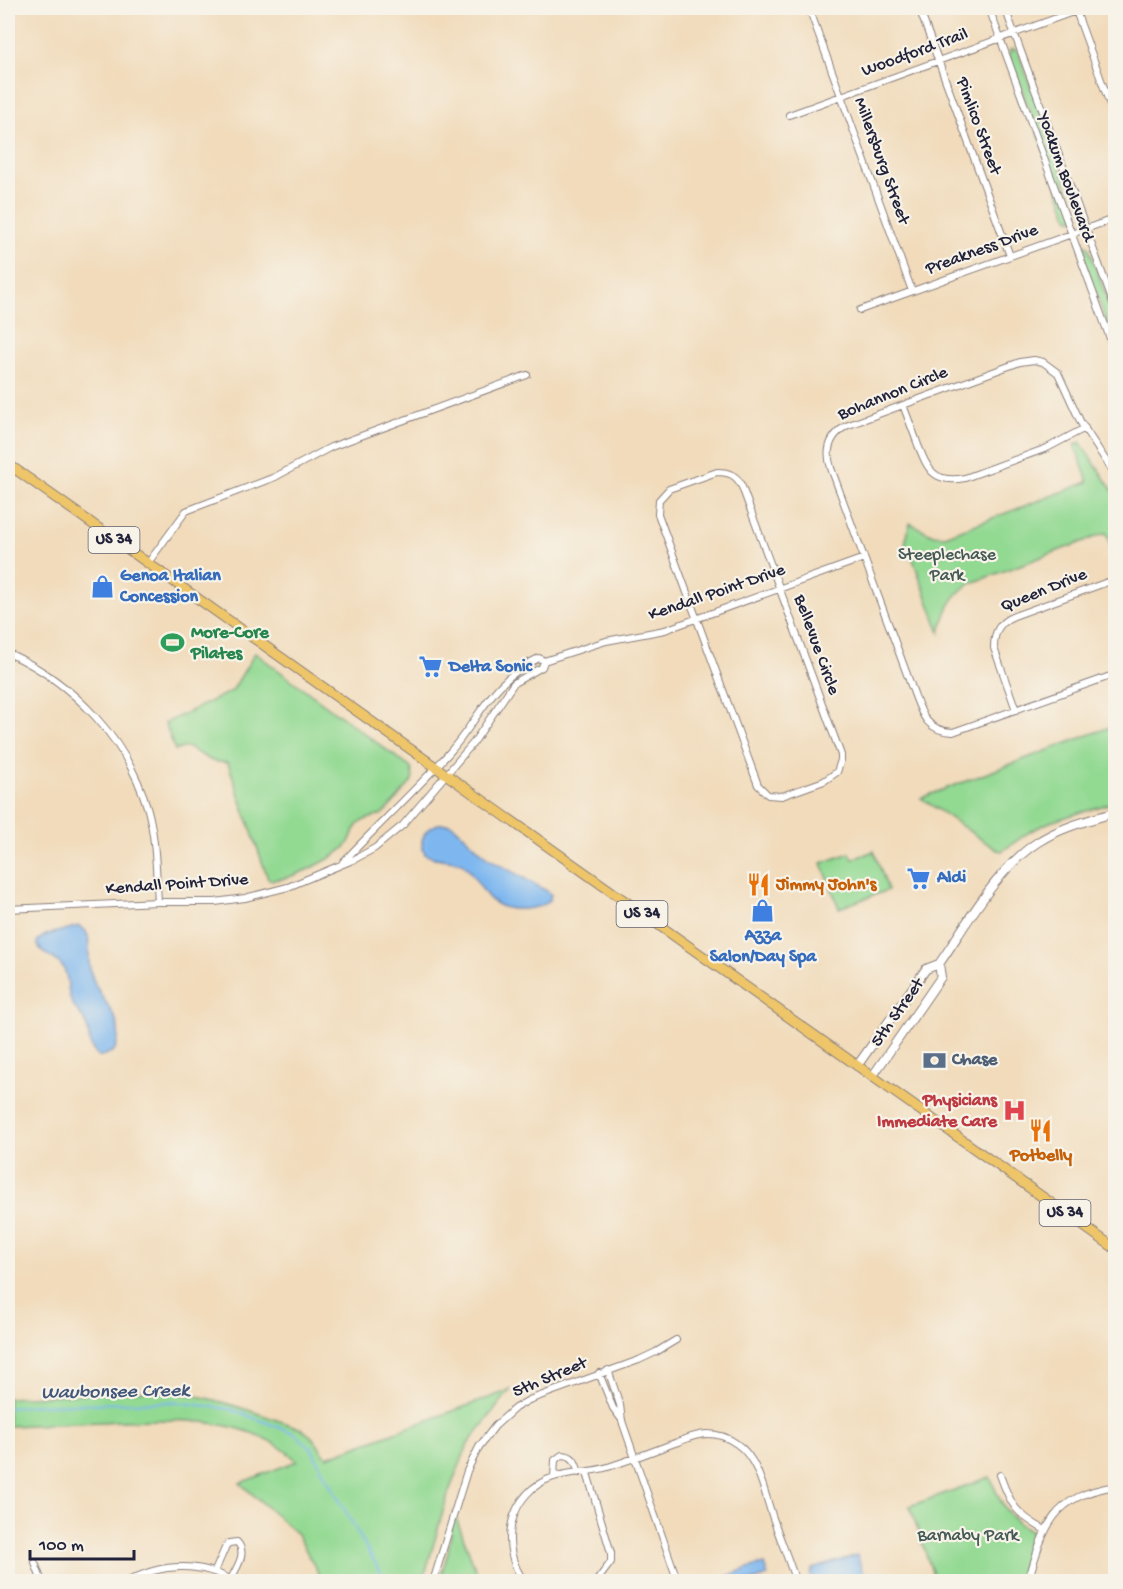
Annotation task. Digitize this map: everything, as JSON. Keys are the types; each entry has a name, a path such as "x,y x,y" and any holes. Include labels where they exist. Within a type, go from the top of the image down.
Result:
{"main road":[{"name":"US 34","path":"8,465 1116,1249"}],"street":[{"name":"Millersburg Street","path":"809,8 912,291"},
{"name":"Pimlico Street","path":"919,8 1010,256"},
{"name":"Yoakum Boulevard","path":"989,8 1116,355"},
{"name":"Yoakum Boulevard","path":"1005,8 1116,311"},
{"name":"Woodford Trail","path":"789,115 1084,8"},
{"path":"1076,11 1116,121"},
{"name":"Preakness Drive","path":"860,310 1116,218"},
{"name":"Bohannon Circle","path":"1116,476 1085,428 1058,373 1050,365 1034,360 1020,362 846,426 835,435 829,447 830,465 922,713 930,725 941,731 953,732 1116,674"},
{"path":"148,563 186,511 274,477 331,447 527,375"},
{"path":"903,405 929,469 940,478 951,480 965,478 1047,448 1085,428"},
{"name":"Bellevue Circle","path":"717,472 725,472 736,477 742,487 780,588 841,755 837,772 824,781 782,796 768,795 761,790 696,618 658,514 659,500 669,489 717,472"},
{"name":"Kendall Point Drive","path":"343,862 436,767 509,676 539,658 544,661 606,641 665,630 864,558"},
{"name":"Queen Drive","path":"1016,710 994,648 994,640 1000,625 1014,616 1116,579"},
{"path":"8,653 54,679 108,730 126,757 148,810 155,849 158,902"},
{"name":"Kendall Point Drive","path":"8,909 158,902 215,902 269,893 308,880 343,862 355,859 375,848 403,825 474,742 514,683 542,667 544,661"},
{"name":"5th Street","path":"857,1066 926,969 939,964 998,879 1020,855 1039,841 1116,812"},
{"name":"5th Street","path":"872,1077 941,977 939,964"},
{"name":"5th Street","path":"433,1581 467,1471 479,1447 495,1426 515,1408 529,1400 656,1352 676,1340"},
{"path":"608,1370 620,1405 622,1420 678,1581"},
{"path":"600,1373 613,1408 622,1420"},
{"path":"525,1581 517,1571 511,1557 509,1536 512,1518 533,1487 554,1477 587,1473 703,1434 722,1436 738,1444 745,1451 753,1464 796,1581"},
{"path":"554,1477 555,1460 562,1455 567,1455 574,1460 579,1473"},
{"path":"587,1473 611,1553 611,1562 596,1581"},
{"path":"1000,1475 1014,1508 1027,1520 1045,1530"},
{"path":"1028,1581 1045,1530 1059,1510 1075,1498 1097,1489 1116,1486"},
{"path":"127,1581 149,1571 166,1567 215,1571 233,1580 242,1555 242,1549 237,1542 226,1546 215,1571"},
{"path":"35,1563 42,1581"}],"green space":[{"path":"1010,50 1018,51 1077,213 1074,219 1069,219 1009,55"},
{"path":"1084,244 1088,246 1115,320 1115,347 1080,248"},
{"name":"Steeplechase Park","path":"1080,442 1115,494 1115,555 1106,533 969,584 957,594 949,606 940,633 905,544 910,523 933,535 945,536 1088,482 1075,445"},
{"path":"255,653 411,768 413,778 382,814 358,824 349,842 341,850 309,869 276,880 268,879 228,763 212,761 187,747 175,750 165,723 232,691"},
{"path":"1115,725 1115,802 1050,822 1031,831 1002,851 997,850 921,798"},
{"path":"874,851 888,890 839,908 822,863 850,853 853,859"},
{"path":"160,1390 215,1400 302,1429 312,1437 327,1457 510,1390 468,1444 448,1494 423,1581 323,1582 297,1534 240,1483 297,1461 277,1445 255,1434 204,1422 177,1420 8,1426 8,1398"},
{"name":"Barnaby Park","path":"990,1477 1006,1510 1032,1533 1018,1581 935,1581 910,1506"},
{"path":"454,1513 480,1581 439,1582 448,1552"}],"water":[{"path":"438,824 450,824 455,827 488,858 547,891 551,895 549,901 540,906 522,909 509,908 492,901 462,863 425,854 422,840 429,829"},
{"path":"79,926 88,936 89,964 95,984 116,1019 118,1029 114,1051 100,1057 93,1050 86,1024 71,1001 64,969 37,944 38,940 46,935"},
{"path":"857,1555 866,1581 813,1581 810,1575 812,1569"},
{"path":"764,1564 768,1576 753,1581 715,1581 748,1568"}],"waterway":[{"name":"Waubonsee Creek","path":"8,1408 39,1405 175,1402 230,1409 294,1433 312,1449 386,1582"}],"place":[{"name":"Genoa Italian Concession","path":"102,586"},
{"name":"More-Core Pilates","path":"173,643"},
{"name":"Delta Sonic","path":"431,667"},
{"name":"Aldi","path":"919,878"},
{"name":"Jimmy John's","path":"758,885"},
{"name":"Azza Salon/Day Spa","path":"763,910"},
{"name":"Chase","path":"934,1060"},
{"name":"Physicians Immediate Care","path":"1015,1111"},
{"name":"Potbelly","path":"1041,1130"}]}
